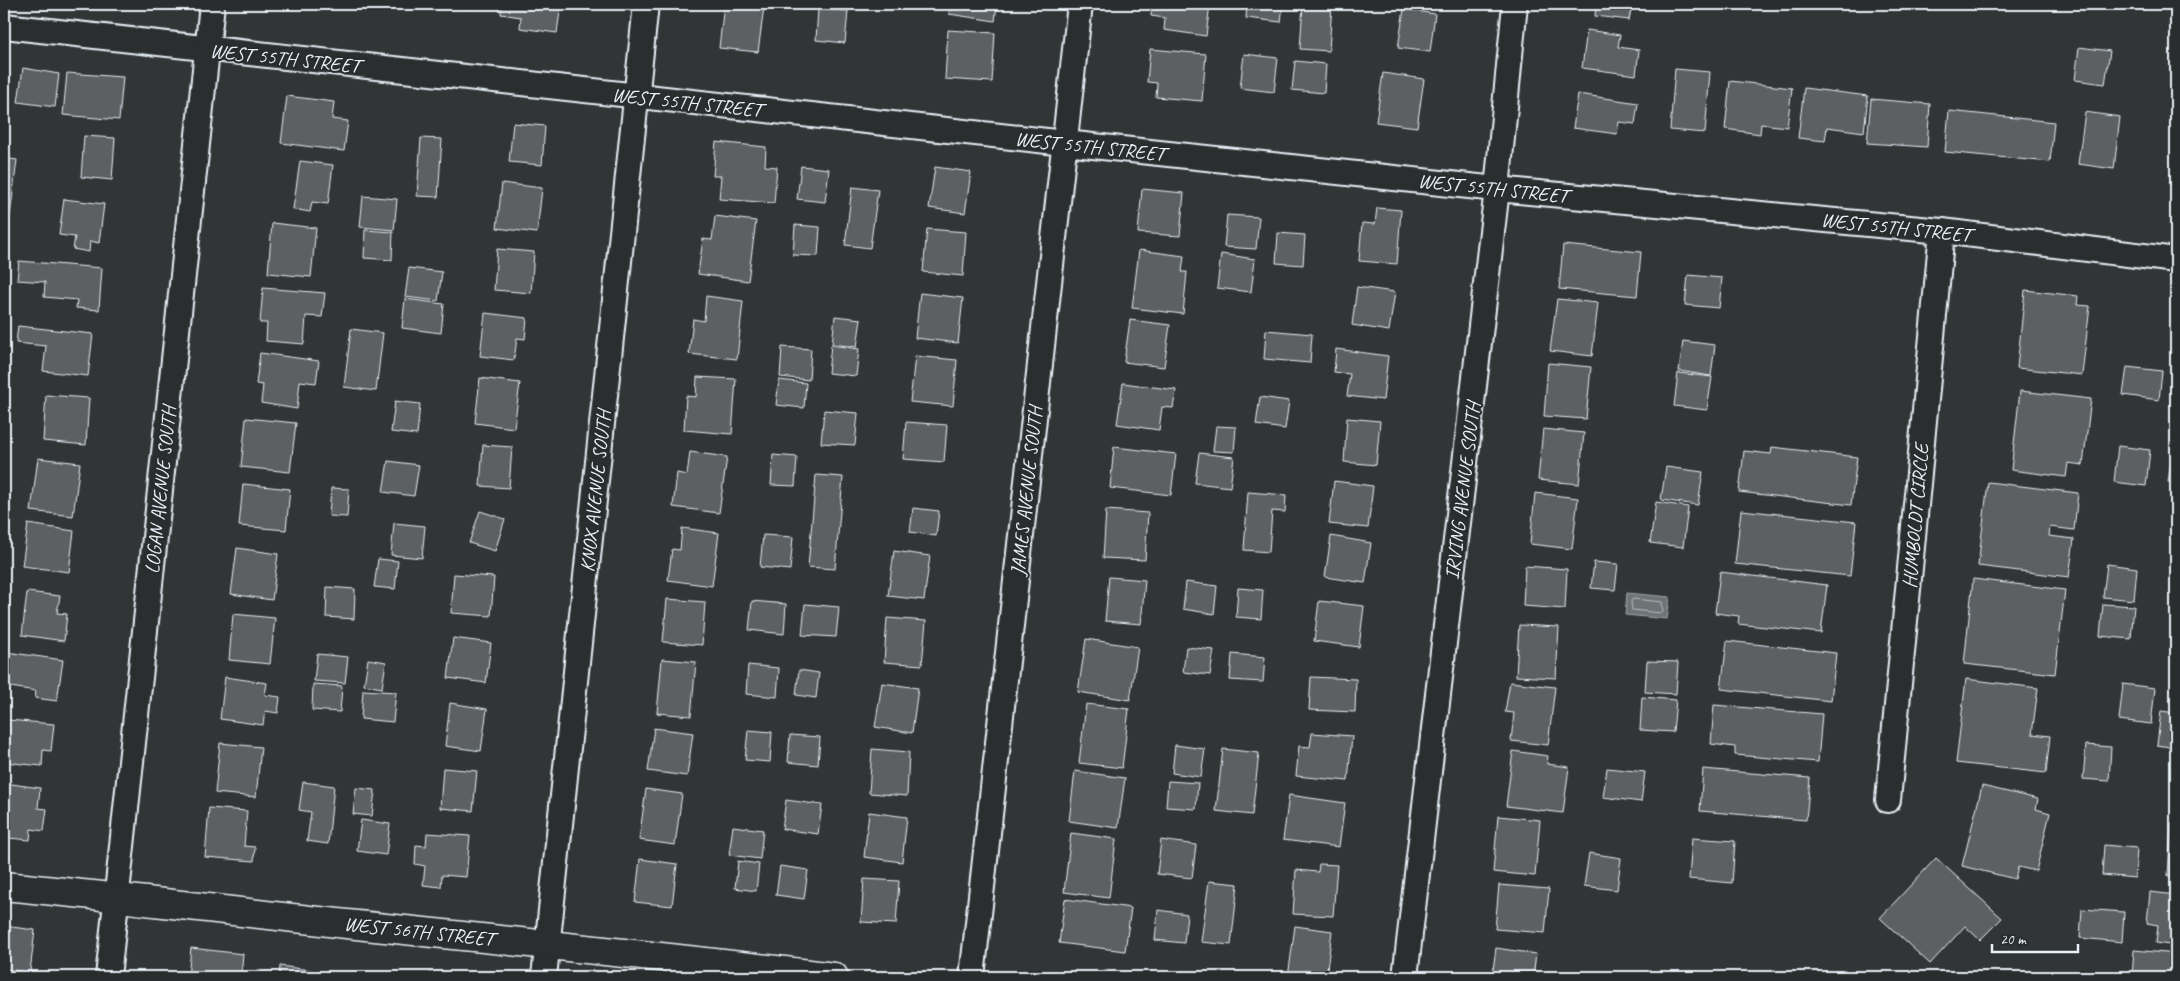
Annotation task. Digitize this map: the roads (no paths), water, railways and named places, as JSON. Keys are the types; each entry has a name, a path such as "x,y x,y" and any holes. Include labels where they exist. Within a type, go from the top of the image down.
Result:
{"street":[{"name":"LOGAN AVENUE SOUTH","path":"108,977 212,4"},
{"name":"KNOX AVENUE SOUTH","path":"544,977 646,4"},
{"name":"JAMES AVENUE SOUTH","path":"972,977 1080,4"},
{"name":"IRVING AVENUE SOUTH","path":"1405,977 1497,189 1514,4"},
{"name":"WEST 55TH STREET","path":"4,26 208,50 1497,189 1942,231 2176,260"},
{"name":"HUMBOLDT CIRCLE","path":"1888,800 1942,231"},
{"name":"WEST 56TH STREET","path":"4,886 116,896 328,922 547,944 834,977"}],"water":[{"path":"1627,593 1670,597 1667,619 1625,615"}]}
